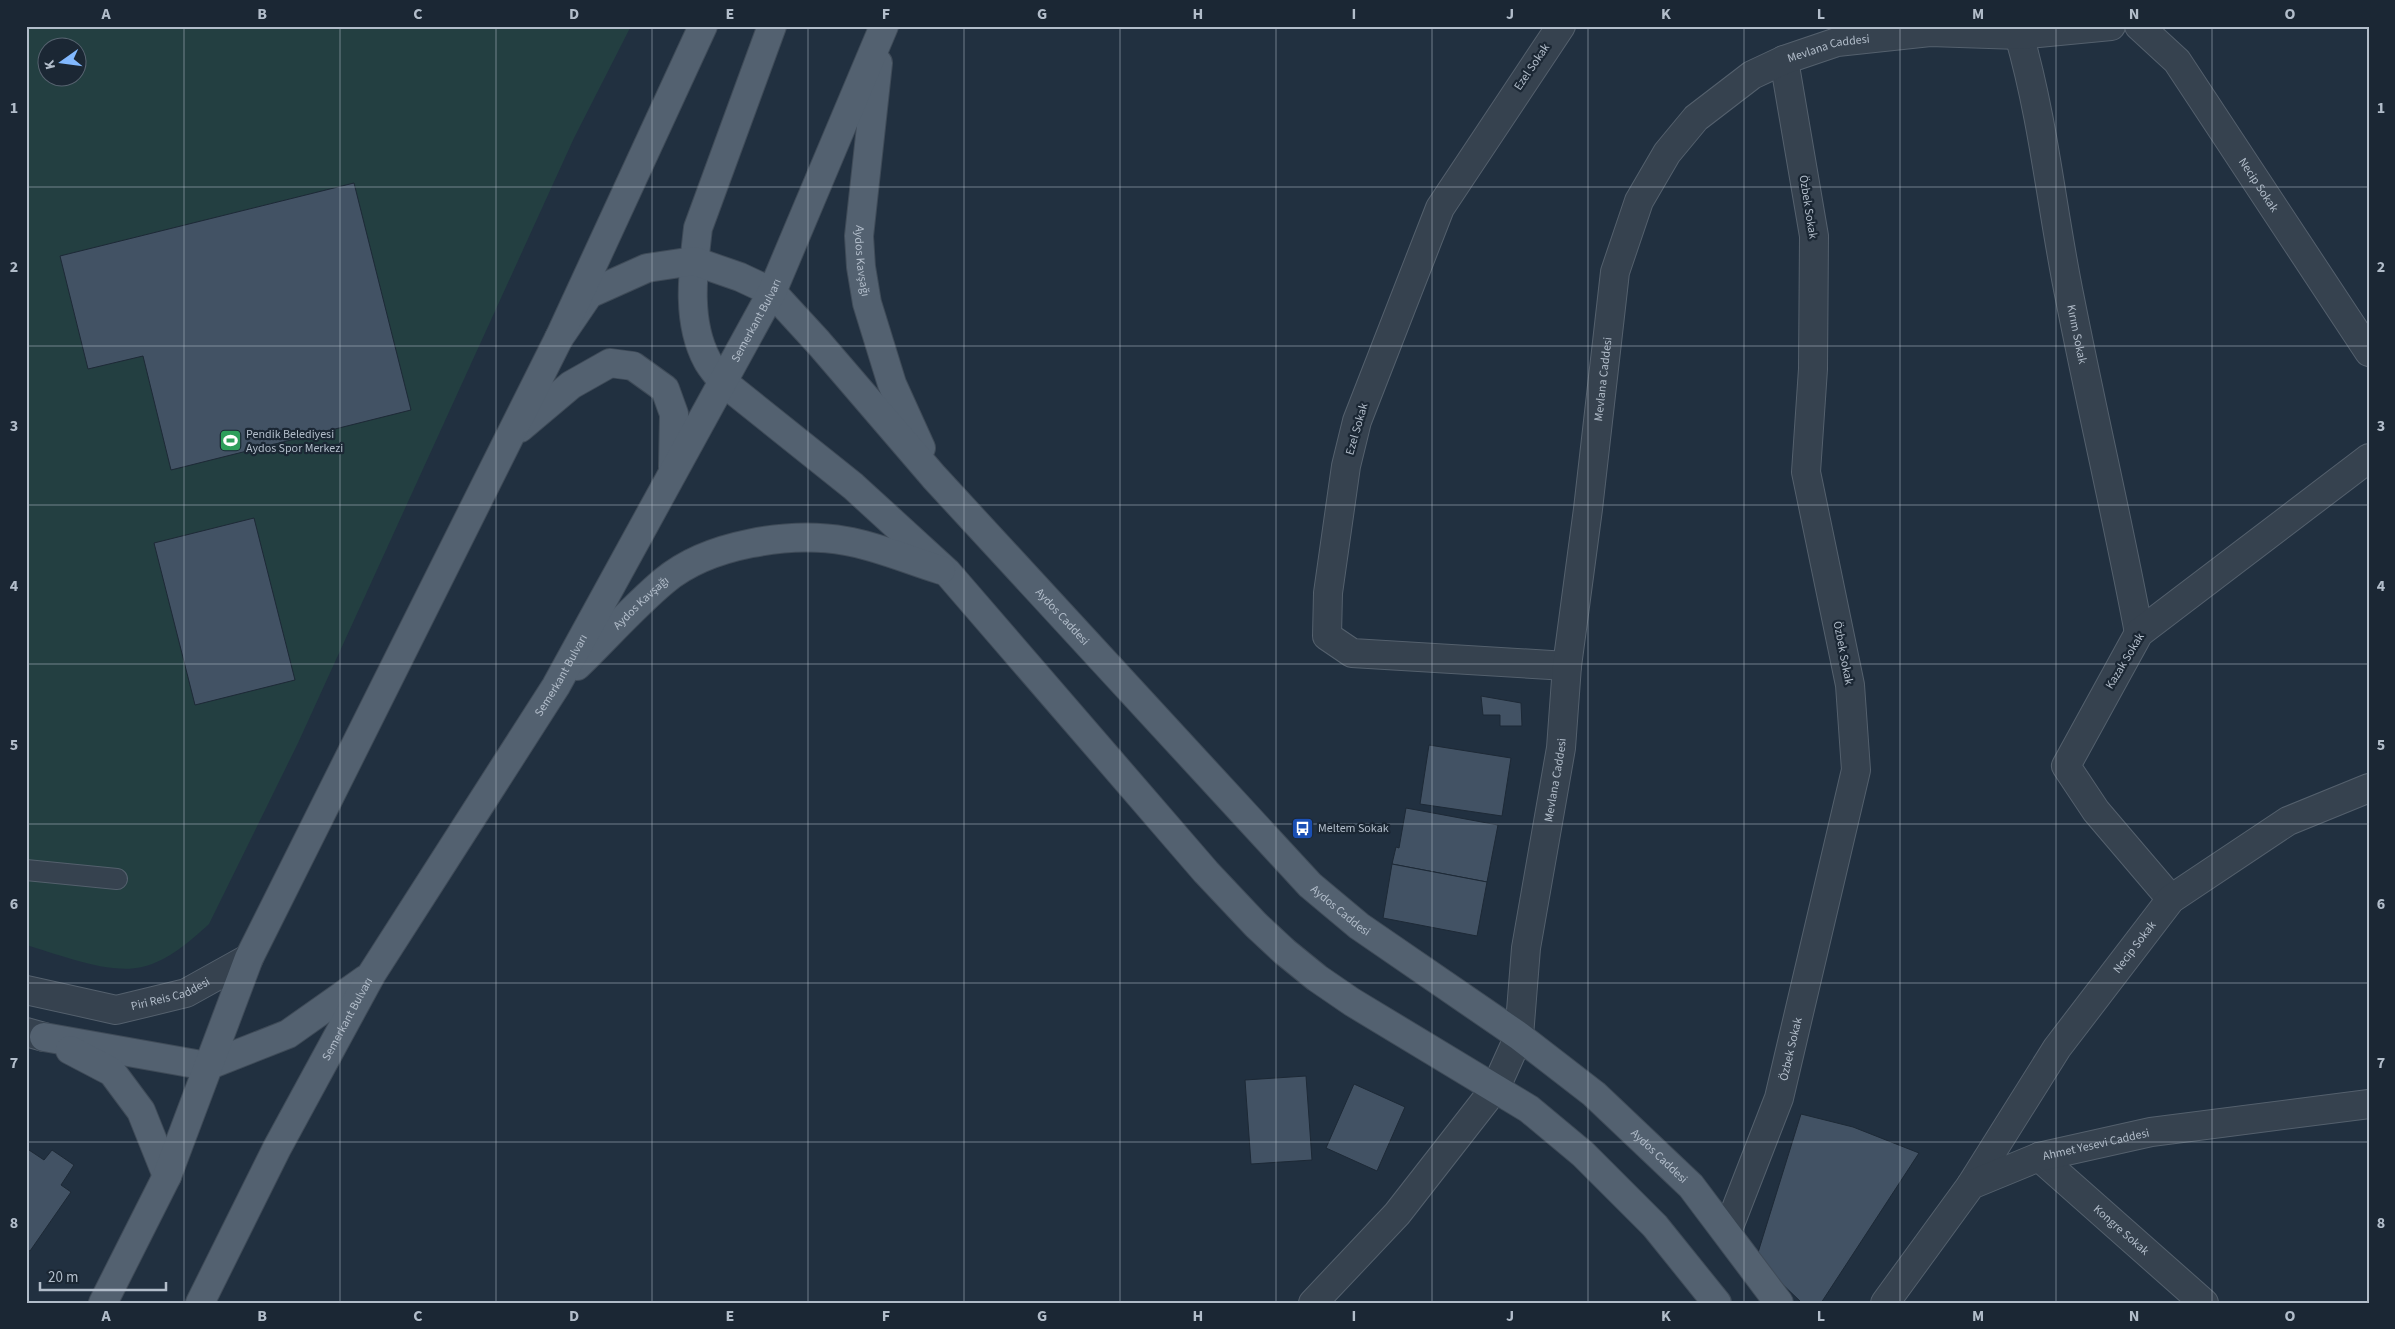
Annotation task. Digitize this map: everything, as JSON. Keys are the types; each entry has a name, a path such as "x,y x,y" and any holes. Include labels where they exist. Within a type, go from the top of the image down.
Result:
{"main road":[{"path":"103,1303 167,1176 249,958 559,338 703,26"},
{"path":"772,26 698,228 694,261 693,309 699,337 707,360 723,382 853,486 947,572 1206,872 1256,925 1317,978 1496,1087 1529,1109 1584,1154 1655,1226 1717,1303"},
{"name":"Semerkant Bulvarı","path":"200,1303 278,1148 371,975 556,686 772,292 883,30"},
{"name":"Aydos Kavşağı","path":"883,30 859,236 861,267 867,303 892,384 934,477"},
{"path":"559,338 589,294 646,268 694,261 740,277 772,292"},
{"name":"Aydos Caddesi","path":"772,292 818,342 934,477 1310,885 1359,926 1519,1036 1594,1094 1691,1186 1779,1303"},
{"path":"510,437 571,385 610,363 633,366 665,389 674,414 673,474"},
{"name":"Aydos Kavşağı","path":"556,686 665,580 707,555 740,546 792,539 846,541 947,572"},
{"path":"35,1034 208,1066 288,1034 371,975"},
{"path":"35,1034 112,1072 142,1111 167,1176"}],"street":[{"name":"Ezel Sokak","path":"1561,26 1440,208 1357,421 1346,466 1328,593 1327,636 1352,653 1567,666"},
{"name":"Mevlana Caddesi","path":"1313,1303 1397,1214 1496,1087 1519,1036 1526,948 1562,748 1567,666 1588,509 1615,272 1639,201 1667,153 1696,118 1752,75 1784,60 1837,42 1930,32 2019,36 2111,26"},
{"name":"Necip Sokak","path":"2140,26 2177,61 2369,352"},
{"name":"Kırım Sokak","path":"2019,36 2030,73 2070,299 2116,512 2139,633"},
{"name":"Özbek Sokak","path":"1727,1232 1779,1098 1856,770 1850,685 1806,472 1813,369 1814,236 1784,60"},
{"name":"Kazak Sokak","path":"2171,899 2096,810 2066,766 2139,633 2369,458"},
{"name":"Necip Sokak","path":"1971,1185 2057,1048 2171,899 2288,821 2369,788"},
{"name":"Piri Reis Caddesi","path":"26,990 116,1010 186,993 249,958"},
{"name":"Ahmet Yesevi Caddesi","path":"1971,1185 2039,1157 2151,1132 2369,1104"},
{"name":"Kongre Sokak","path":"2039,1157 2204,1303"},
{"path":"1885,1303 1971,1185"}],"lane":[{"path":"26,870 117,878"}],"green space":[{"name":"Pendik Belediyesi Aydos Spor Merkezi","path":"26,26 631,26 574,138 298,743 209,924 169,956 152,964 129,969 99,966 26,945"}],"building":[{"path":"354,183 411,410 171,470 143,356 88,369 60,256"},
{"path":"254,518 295,680 195,705 154,543"},
{"path":"1481,696 1521,703 1522,726 1500,726 1500,715 1483,715"},
{"path":"1429,745 1511,758 1502,816 1420,804"},
{"path":"1406,808 1498,825 1487,882 1392,864 1396,847 1399,848"},
{"path":"1392,864 1487,882 1477,936 1383,918"},
{"path":"1306,1076 1312,1160 1251,1164 1245,1080"},
{"path":"1354,1084 1405,1107 1377,1171 1326,1148"},
{"path":"1801,1114 1853,1127 1919,1153 1821,1303 1802,1303 1756,1259"},
{"path":"26,1148 44,1160 52,1150 74,1165 61,1185 71,1192 30,1251 26,1249"}],"place":[{"name":"Pendik Belediyesi Aydos Spor Merkezi","path":"230,441"},
{"name":"Meltem Sokak","path":"1302,828"}]}
